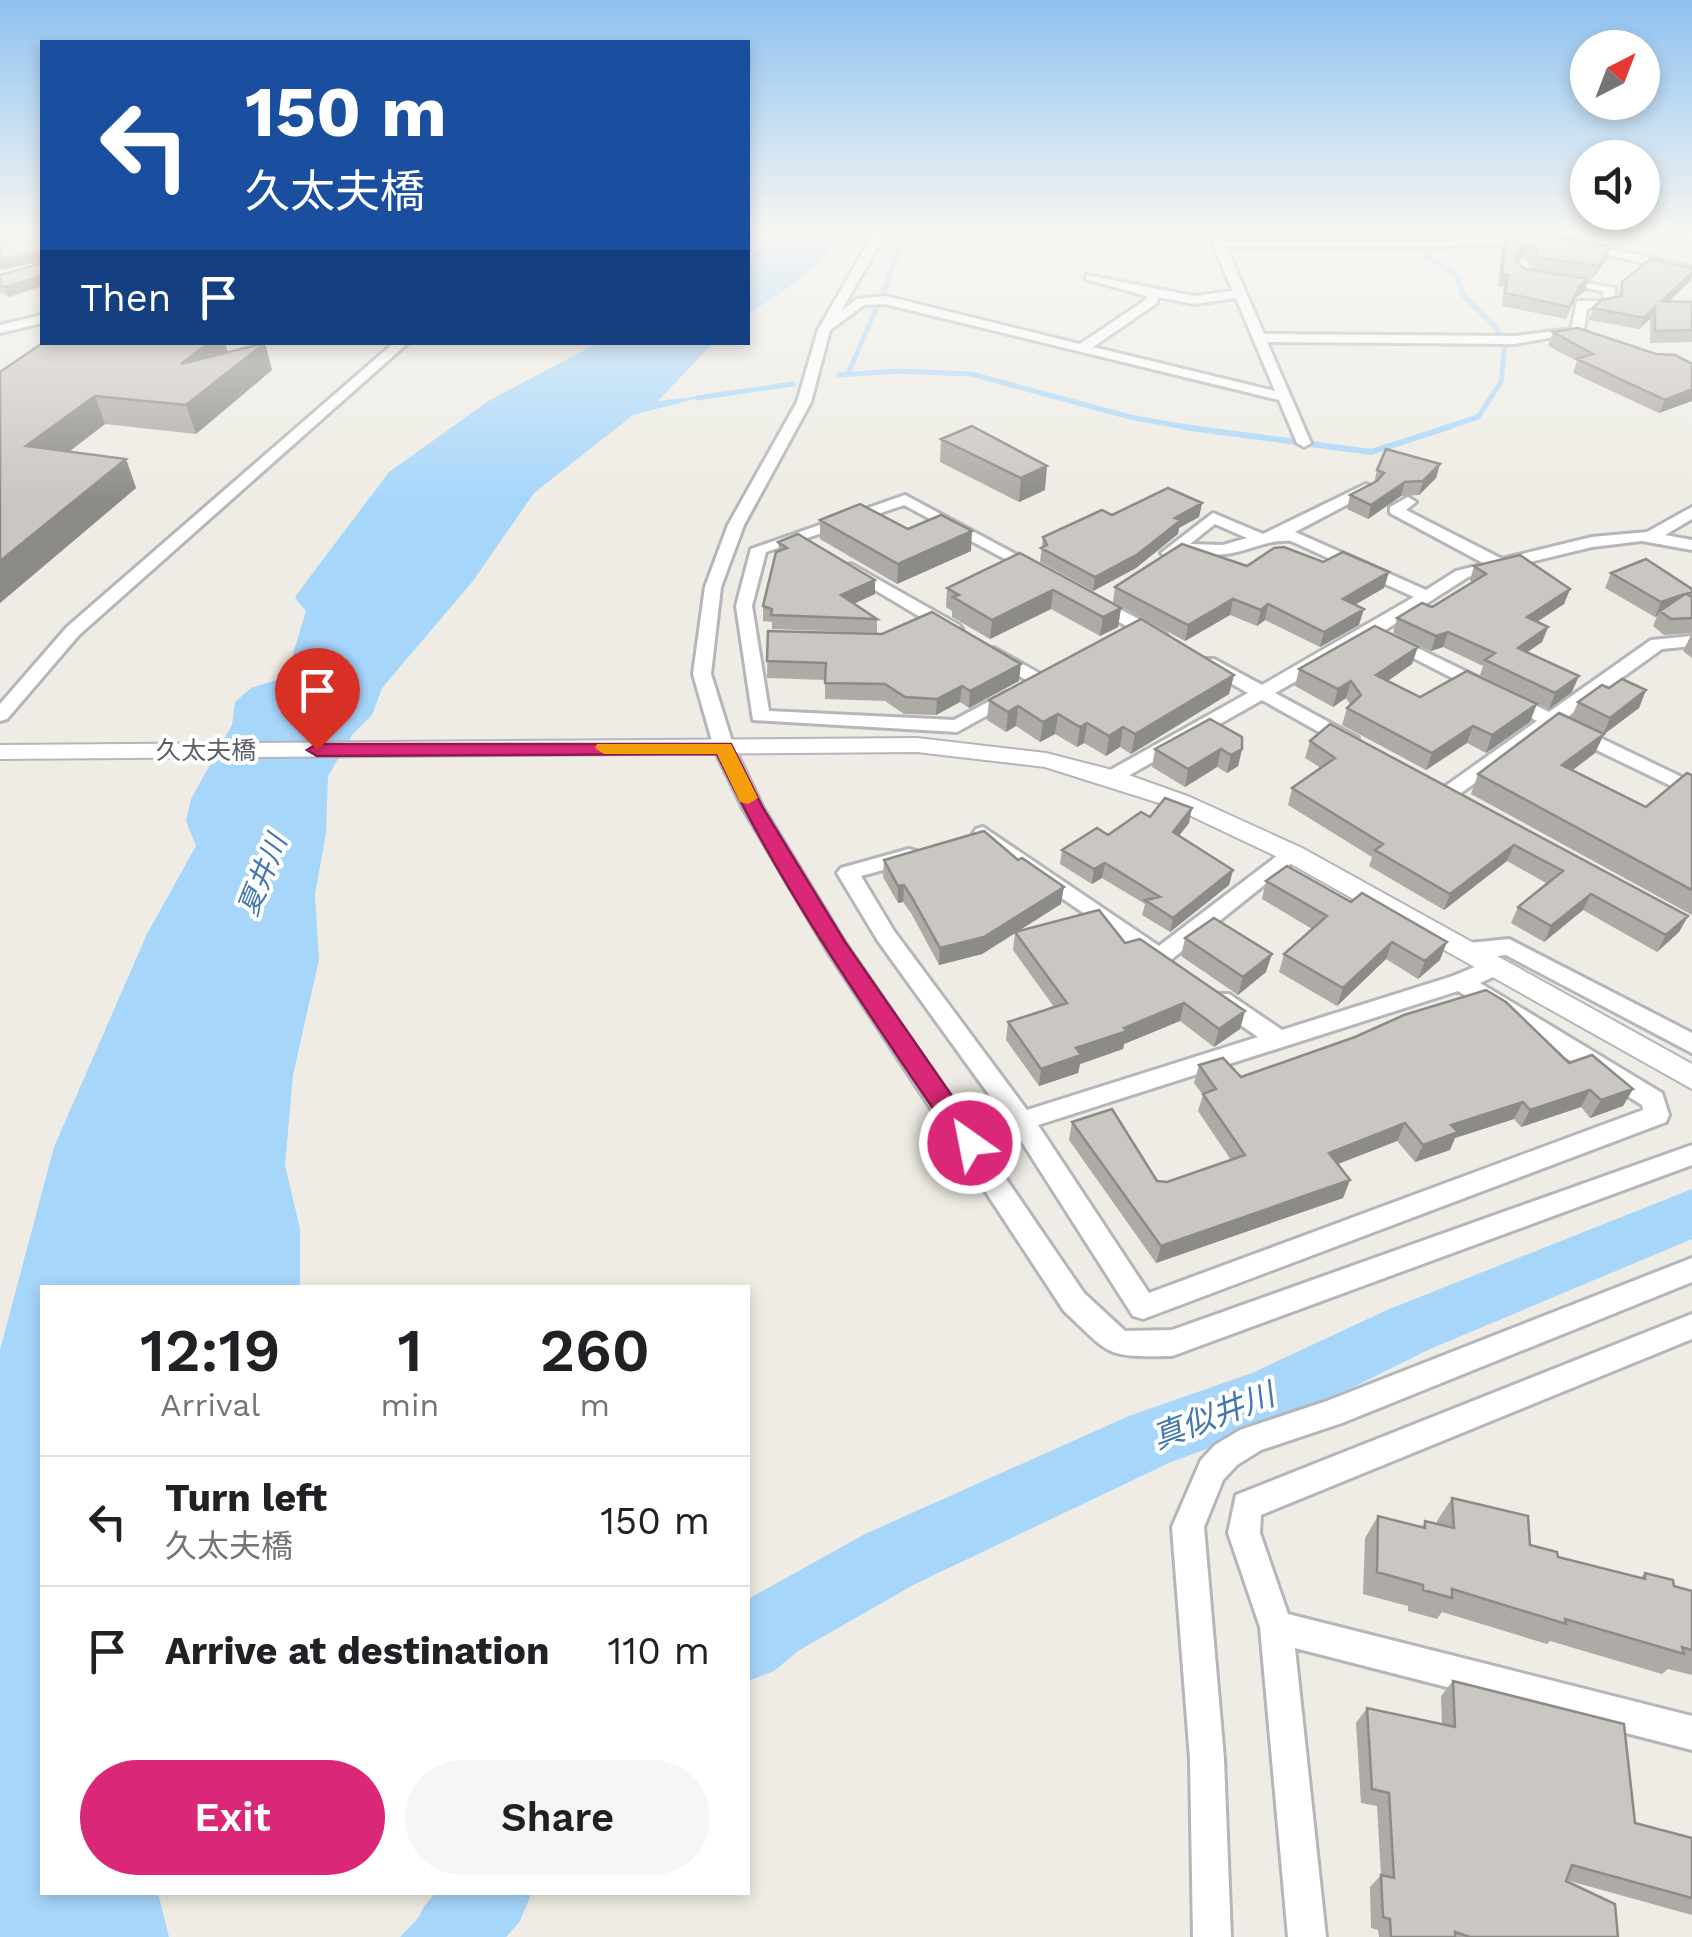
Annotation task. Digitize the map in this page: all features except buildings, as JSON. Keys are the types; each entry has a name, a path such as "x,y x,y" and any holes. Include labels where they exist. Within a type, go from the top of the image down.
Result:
{"street":[{"path":"0,328 28,321"},
{"path":"829,321 804,402 736,525 713,587 702,674 718,748 837,948 1074,1302 1119,1344 1172,1343 1692,1155"},
{"path":"824,330 835,321"},
{"path":"967,321 1286,398"},
{"path":"1080,348 1120,321"},
{"path":"1252,321 1304,443"},
{"path":"1577,332 1578,321"},
{"path":"1260,338 1515,340 1577,332 1595,339"},
{"path":"0,716 72,631 399,345"},
{"path":"1156,565 1214,518 1270,538 1366,489"},
{"path":"831,557 924,621 1049,676 958,726 760,716 758,637 744,606 759,550 904,500 1060,582"},
{"path":"1408,502 1395,510 1498,564"},
{"path":"1650,538 1692,512"},
{"path":"1175,548 1224,550 1294,536 1428,596"},
{"path":"797,537 814,547"},
{"path":"1112,776 1370,632 1450,579 1592,542 1650,538 1692,545"},
{"path":"1077,592 1102,596 1132,630 1182,649 1378,757"},
{"path":"1370,632 1692,790"},
{"path":"1447,794 1657,644 1692,641"},
{"name":"久太夫橋","path":"0,752 917,745 1046,760 1112,776 1293,854 1692,1078"},
{"path":"966,839 983,834 1276,1038"},
{"path":"932,849 848,874 886,936 1022,1121 1142,1307 1657,1115 1653,1100 1461,982"},
{"path":"1159,957 1293,854"},
{"path":"1470,951 1509,947 1692,1044"},
{"path":"1022,1121 1461,982 1496,966"},
{"path":"1212,1937 1208,1758 1189,1581 1188,1527 1196,1498 1212,1472 1227,1454 1262,1434 1322,1417 1612,1298 1692,1270"},
{"path":"1308,1937 1276,1628 1244,1533 1248,1506 1692,1326"},
{"path":"1276,1628 1692,1733"}],"water":[{"name":"夏井川","path":"594,345 711,345 658,401 710,395 633,415 534,493 473,581 382,688 372,715 353,734 328,776 326,833 315,895 319,960 293,1075 285,1165 300,1229 300,1285 40,1285 40,1895 158,1895 169,1937 0,1937 0,1350 54,1147 147,934 196,846 186,821 191,799 232,725 235,702 251,688 286,677 306,611 295,598 297,594 389,472 490,400"},
{"path":"440,1895 485,1895 449,1937 400,1937"}],"waterway":[{"path":"848,374 871,321"},
{"path":"1441,429 1478,417 1501,382 1505,345 1490,321"},
{"path":"839,375 896,371 971,374 1130,417 1194,428"},
{"path":"697,398 793,384"},
{"path":"1183,427 1194,428"},
{"path":"1194,428 1371,452 1449,427"},
{"name":"真似井川","path":"750,1643 772,1625 890,1559 1152,1438 1268,1397 1409,1329 1464,1310 1692,1213"},
{"name":"真似井川","path":"452,1937 488,1895"}],"slow traffic":[{"path":"604,748 724,748 748,798"}],"route":[{"path":"317,750 724,748 752,808 837,948 970,1143"}]}
